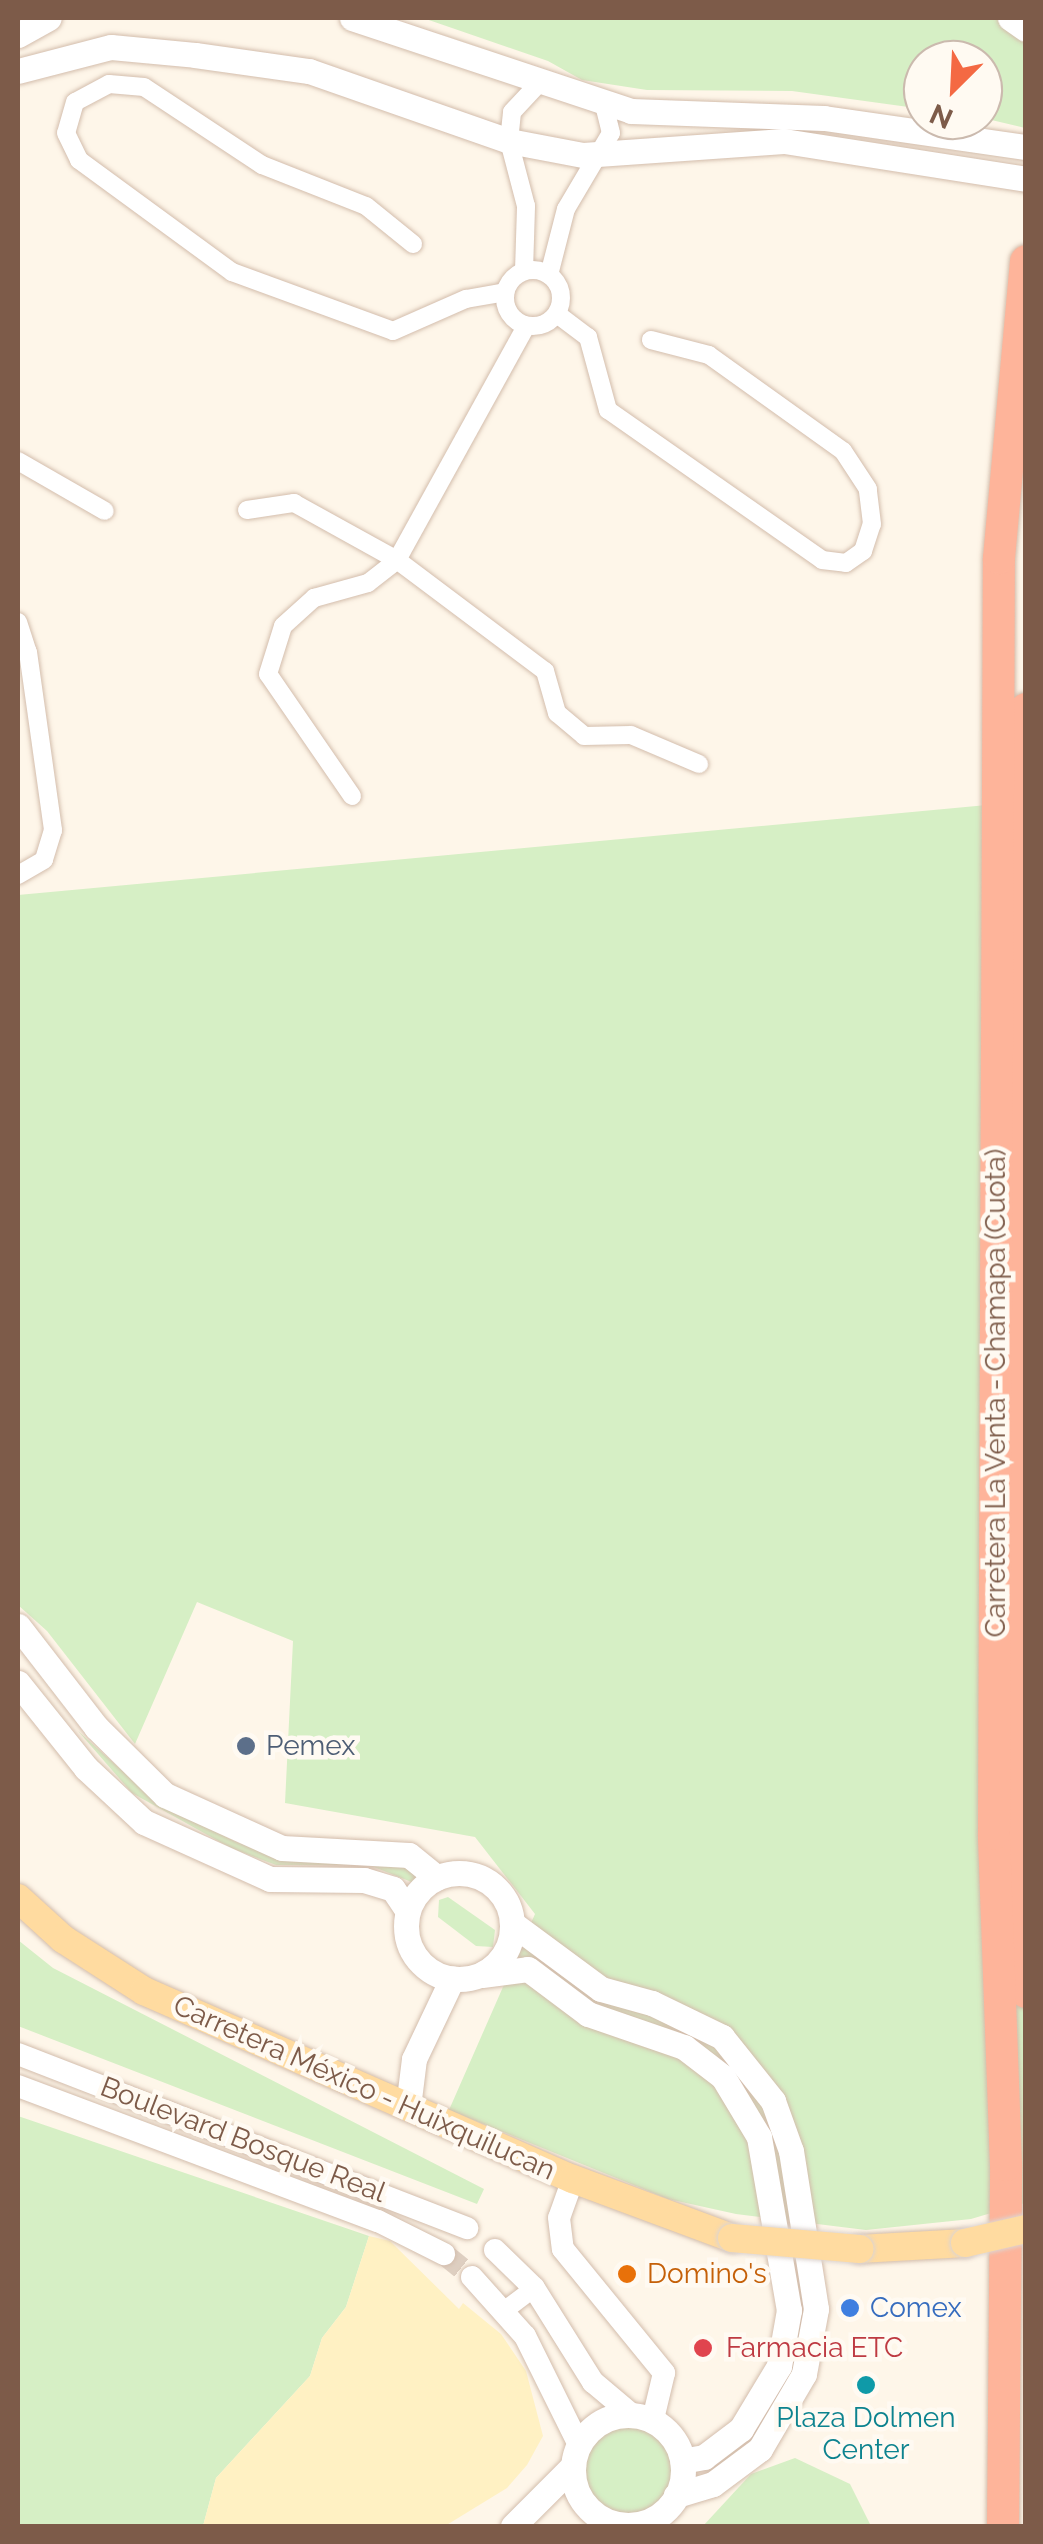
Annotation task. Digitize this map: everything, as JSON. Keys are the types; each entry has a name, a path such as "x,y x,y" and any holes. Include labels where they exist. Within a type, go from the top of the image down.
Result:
{"highway":[{"name":"Carretera La Venta - Chamapa (Cuota)","path":"1003,2526 1006,2165 994,1834 997,732 1002,478 1026,261"},
{"name":"Carretera La Venta - Chamapa (Cuota)","path":"1026,709 1026,1992"}],"main road":[{"path":"18,35 48,18"},
{"path":"352,18 604,105 665,116 886,124 1026,148"},
{"path":"1010,18 1026,29"},
{"path":"18,71 111,47 195,55 310,72 387,93 509,140 584,155 784,142 1026,180"},
{"path":"18,1626 96,1727 165,1795 282,1848 409,1855 437,1878"},
{"path":"18,1683 86,1768 144,1822 270,1879 364,1880 392,1889 407,1910 410,1947 422,1964 452,1979 528,1969 588,2014 684,2047 722,2077 759,2137 789,2310 779,2366 741,2429 704,2458 682,2460"},
{"path":"407,1910 437,1878 462,1873 487,1881 505,1899 512,1924 498,1962 482,1975"},
{"name":"Carretera México - Huixquilucan","path":"18,1898 63,1939 144,1992 573,2180 732,2238 860,2249 965,2243 1026,2229"},
{"path":"512,1924 601,1989 652,2002 722,2038 773,2101 791,2152 816,2309 804,2374 760,2448 713,2484 676,2495 652,2520 615,2526 592,2515 576,2493 576,2455"},
{"path":"408,2108 414,2059 452,1979"},
{"path":"512,2526 610,2417 642,2416 667,2430 682,2460 676,2495"}],"street":[{"path":"412,244 366,206 262,165 144,88 109,84 75,102 66,132 78,160 232,272 393,331 466,299 504,292 524,271 526,206 509,140 512,112 540,82"},
{"path":"504,292 513,319 526,326 543,325 556,314 561,300 549,275 566,209 610,133 604,105"},
{"path":"524,271 549,275"},
{"path":"556,314 588,337 608,410 822,560 846,563 863,552 872,524 868,488 842,451 708,355 651,340"},
{"path":"352,796 268,674 284,626 314,598 368,584 397,560 526,326"},
{"path":"18,462 105,511"},
{"path":"247,510 294,504 397,560 545,671 557,714 584,736 631,735 699,764"},
{"path":"18,622 28,652 53,830 44,860 18,875"},
{"name":"Boulevard Bosque Real","path":"18,2054 466,2228"},
{"name":"Boulevard Bosque Real","path":"18,2086 412,2236 444,2254"},
{"path":"495,2250 534,2288 584,2371 642,2416 664,2373 562,2249 559,2218 573,2180"},
{"path":"412,2236 428,2211"},
{"path":"472,2278 506,2310 539,2358 576,2455"},
{"path":"506,2310 534,2288"}],"green space":[{"path":"423,18 1025,18 1025,128 1003,123 1003,40 903,40 903,106 792,91 647,90 582,80 548,61"},
{"path":"987,805 1025,805 1025,2203 971,2219 866,2230 736,2214 668,2199 449,2110 535,1914 475,1837 285,1803 293,1641 197,1602 135,1744 47,1631 18,1605 18,895"},
{"path":"78,1731 157,1802 234,1841 254,1849 404,1864 421,1876 414,1883 369,1865 276,1865 231,1848 132,1793"},
{"path":"448,1897 495,1930 493,1947 476,1946 438,1917 439,1900"},
{"path":"18,1940 53,1968 484,2189 477,2204 18,2026"},
{"path":"18,2116 369,2236 346,2307 322,2338 310,2376 216,2478 203,2526 18,2526"},
{"path":"619,2425 637,2425 653,2432 666,2445 673,2470 666,2495 653,2508 637,2515 619,2515 603,2508 590,2495 583,2479 583,2461 590,2445 603,2432"},
{"path":"795,2458 850,2484 871,2526 703,2526 751,2474"}],"sand":[{"path":"369,2236 390,2241 459,2309 463,2303 501,2334 526,2371 543,2436 527,2465 507,2488 445,2526 203,2526 216,2478 310,2376 322,2338 346,2307"}],"tunnel":[{"path":"444,2254 472,2277"}],"place":[{"name":"Pemex","path":"246,1746"},
{"name":"Domino's","path":"627,2274"},
{"name":"Comex","path":"850,2308"},
{"name":"Farmacia ETC","path":"703,2348"},
{"name":"Plaza Dolmen Center","path":"866,2385"}]}
